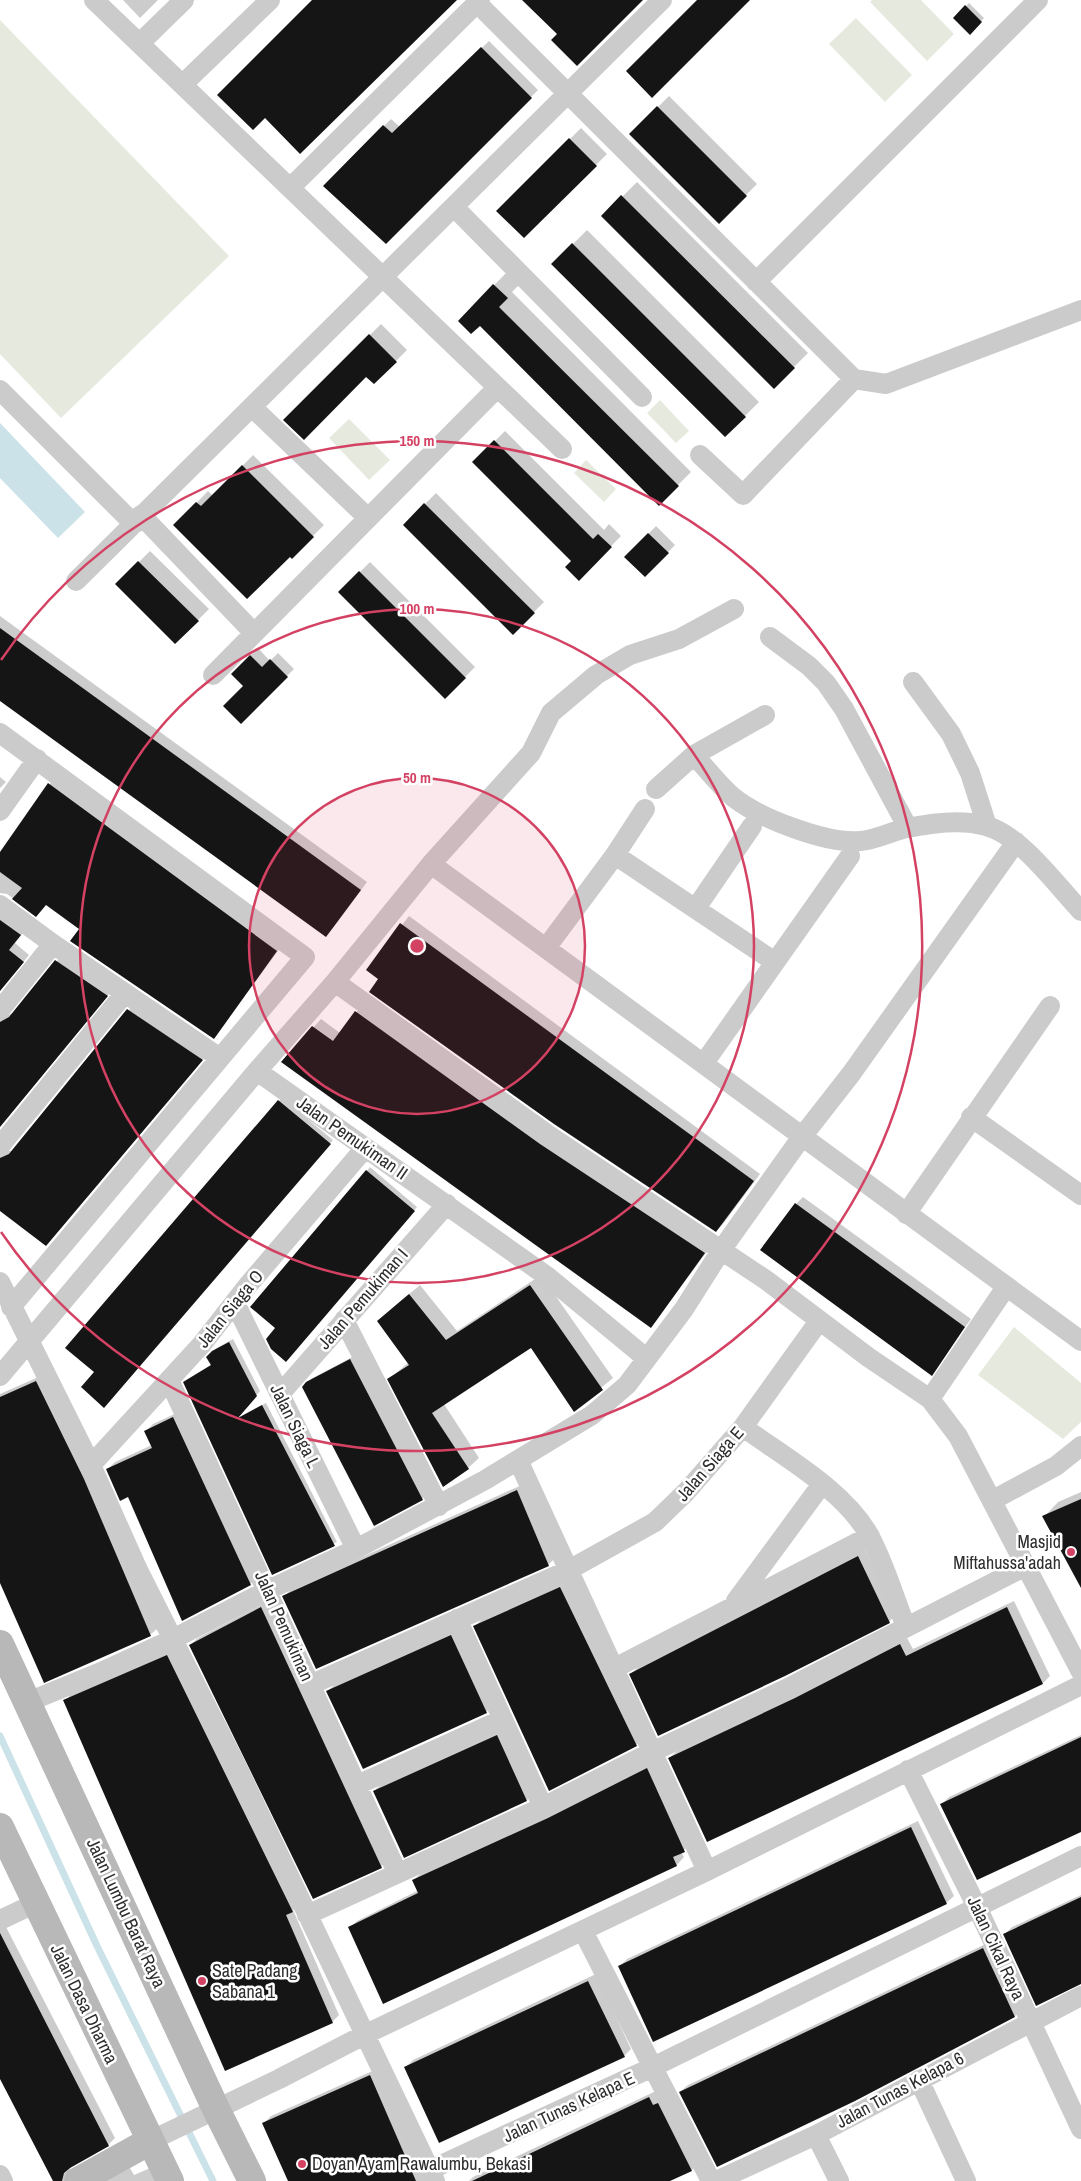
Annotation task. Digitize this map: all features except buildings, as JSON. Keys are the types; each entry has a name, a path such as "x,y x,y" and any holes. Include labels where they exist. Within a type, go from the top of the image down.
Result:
{"street":[{"path":"94,0 291,188 496,388 562,449"},
{"path":"140,43 184,0"},
{"path":"183,84 270,0"},
{"path":"76,581 662,0"},
{"path":"756,282 1038,0"},
{"path":"291,188 478,2 854,379 886,384 1081,310"},
{"path":"454,207 642,397"},
{"path":"700,455 743,495 854,379"},
{"path":"213,675 496,388"},
{"path":"0,390 254,633"},
{"path":"252,406 368,518"},
{"path":"0,1376 257,1071 335,982 431,864 531,753 551,714 596,675 630,655 679,639 734,609"},
{"path":"770,637 809,666 826,683 844,709 908,828"},
{"path":"913,682 951,734 970,773 987,826"},
{"path":"656,789 694,755 765,715"},
{"path":"0,733 306,957 11,1307"},
{"path":"694,755 733,796 746,806 802,831 830,840 860,841 908,828 957,823 987,826 1016,842 1081,911"},
{"path":"0,811 37,759"},
{"path":"546,948 615,855 645,809"},
{"path":"696,908 752,826"},
{"path":"28,1702 102,1672 356,1549 439,1506 592,1415 627,1385 684,1309 722,1249 801,1138 851,1074 1016,842"},
{"path":"615,855 775,962"},
{"path":"704,1063 850,856"},
{"path":"431,864 704,1063 801,1138 1081,1341"},
{"path":"0,905 53,944 220,1058"},
{"path":"0,1010 53,944"},
{"path":"335,982 547,1134 722,1249 874,1362 930,1399 958,1436 1081,1672"},
{"path":"0,1146 126,993"},
{"path":"906,1214 971,1117 1050,1006"},
{"name":"Jalan Pemukiman II","path":"257,1071 548,1277 646,1358"},
{"path":"971,1117 1081,1196"},
{"name":"Jalan Siaga O","path":"91,1465 202,1344 365,1148"},
{"name":"Jalan Pemukiman I","path":"280,1394 447,1204"},
{"path":"0,1282 91,1465 138,1570 173,1638 433,2176"},
{"path":"930,1399 1006,1288"},
{"name":"Jalan Siaga L","path":"236,1303 356,1549"},
{"path":"344,1320 439,1506"},
{"name":"Jalan Siaga E","path":"310,1685 567,1571 655,1522 686,1492 743,1427 819,1320"},
{"name":"Jalan Pemukiman","path":"169,1380 268,1590 397,1872"},
{"path":"743,1427 822,1484 845,1504 870,1536 906,1627"},
{"path":"993,1500 1056,1466 1081,1446"},
{"path":"518,1460 567,1571 707,1871"},
{"path":"733,1606 822,1484"},
{"path":"613,1669 870,1536"},
{"path":"307,1915 542,1807 652,1752 790,1687 1026,1566"},
{"path":"457,1619 501,1720 542,1807"},
{"name":"Jalan Lumbu Barat Raya","path":"0,1644 28,1702 210,2112 252,2181"},
{"path":"78,2181 159,2136 364,2035 707,1871 1081,1685"},
{"path":"357,1785 501,1720"},
{"name":"Jalan Cikal Raya","path":"908,1770 978,1907 1081,2129"},
{"name":"Jalan Dasa Dharma","path":"0,1827 36,1903 159,2136 170,2181"},
{"name":"Jalan Tunas Kelapa E","path":"433,2176 1081,1856"},
{"path":"0,1920 36,1903"},
{"path":"583,1931 712,2181"},
{"name":"Jalan Tunas Kelapa 6","path":"716,2181 816,2135 1030,2020 1081,1996"},
{"path":"919,2080 966,2181"},
{"path":"816,2135 839,2181"},
{"path":"0,2174 3,2181"}],"shaded area":[{"path":"872,0 921,0 954,34 927,61 870,2"},
{"path":"856,18 912,75 885,102 829,44"},
{"path":"0,20 229,256 61,418 0,354"},
{"path":"660,400 689,431 676,443 647,413"},
{"path":"349,419 390,460 369,480 329,438"},
{"path":"586,460 616,489 604,502 574,473"},
{"path":"1014,1327 1081,1383 1081,1422 1063,1439 978,1375"}],"water":[{"path":"0,423 85,512 58,538 0,478"}],"waterway":[{"path":"0,1736 97,1946 213,2181"}],"place":[{"name":"Masjid Miftahussa'adah","path":"1071,1552"},
{"name":"Sate Padang Sabana 1","path":"202,1981"},
{"name":"Doyan Ayam Rawalumbu, Bekasi","path":"302,2164"}]}
